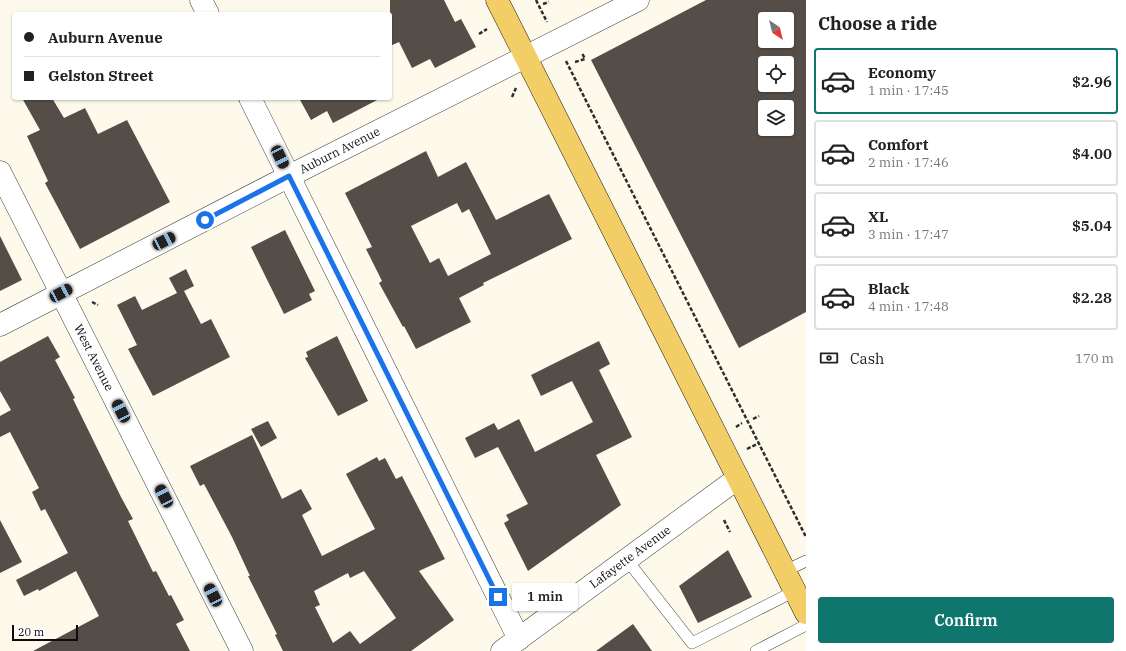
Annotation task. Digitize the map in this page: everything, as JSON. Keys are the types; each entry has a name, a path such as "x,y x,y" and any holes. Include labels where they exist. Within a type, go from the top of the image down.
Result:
{"main road":[{"path":"497,0 806,613"}],"street":[{"path":"201,0 207,12"},
{"name":"Auburn Avenue","path":"0,325 289,176 638,0"},
{"path":"251,100 289,176 511,645"},
{"name":"West Avenue","path":"0,172 242,651"},
{"name":"Lafayette Avenue","path":"511,645 738,478"}],"lane":[{"path":"626,560 692,643 795,591"},
{"path":"785,571 806,561"},
{"path":"756,651 806,625"}],"path":[{"path":"536,0 549,25"},
{"path":"543,4 549,2"},
{"path":"575,62 585,58"},
{"path":"570,70 806,537"},
{"path":"512,97 517,86"},
{"path":"753,419 759,416"},
{"path":"735,428 742,423"},
{"path":"724,520 730,532"}],"building":[{"path":"390,0 444,0 455,22 461,19 476,47 435,68 430,59 412,68 399,42 392,45 392,12 390,12"},
{"path":"706,0 806,0 806,312 739,348 591,60"},
{"path":"23,100 53,100 64,118 85,108 98,134 127,120 170,202 80,249 45,183 48,181 27,136 40,130"},
{"path":"300,100 377,100 333,123 327,111 311,120"},
{"path":"426,151 438,177 466,162 496,220 549,194 572,239 483,283 484,285 459,298 471,322 416,349 379,283 382,281 366,249 372,247 345,193","holes":["457,203 462,213 469,209 491,254 448,276 439,258 430,263 411,226"]},
{"path":"285,230 315,291 309,294 312,300 284,314 251,247"},
{"path":"0,236 22,280 0,291"},
{"path":"186,269 194,286 184,291 201,324 211,319 230,357 153,396 128,349 137,345 117,305 135,296 142,310 177,293 169,278"},
{"path":"48,336 60,357 55,360 75,398 73,399 133,519 128,521 153,572 156,571 184,620 176,624 190,651 33,651 99,616 76,571 39,591 38,589 24,596 16,580 68,553 45,509 41,511 32,492 39,488 10,432 0,437 0,416 11,410 0,391 0,362"},
{"path":"337,336 368,401 338,416 305,358 308,357 306,352"},
{"path":"599,341 610,364 599,370 632,437 596,455 621,505 528,571 504,523 509,520 506,515 528,504 498,447 475,458 465,438 494,423 498,430 519,419 535,452 593,422 572,381 541,396 531,375"},
{"path":"268,421 277,438 261,447 251,429"},
{"path":"252,435 282,499 301,489 312,509 302,515 322,556 375,529 346,474 377,457 379,461 385,458 396,479 402,476 445,559 419,571 454,620 411,651 283,651 275,635 277,634 248,576 250,576 232,537 204,484 200,486 190,466","holes":["364,571 396,618 360,644 350,631 333,643 315,607 320,605 314,591 348,573 350,578"]},
{"path":"0,520 22,562 0,573"},
{"path":"728,550 752,597 698,623 679,586"},
{"path":"633,624 652,651 596,651"}],"route":[{"path":"205,220 289,176 498,597"}]}
